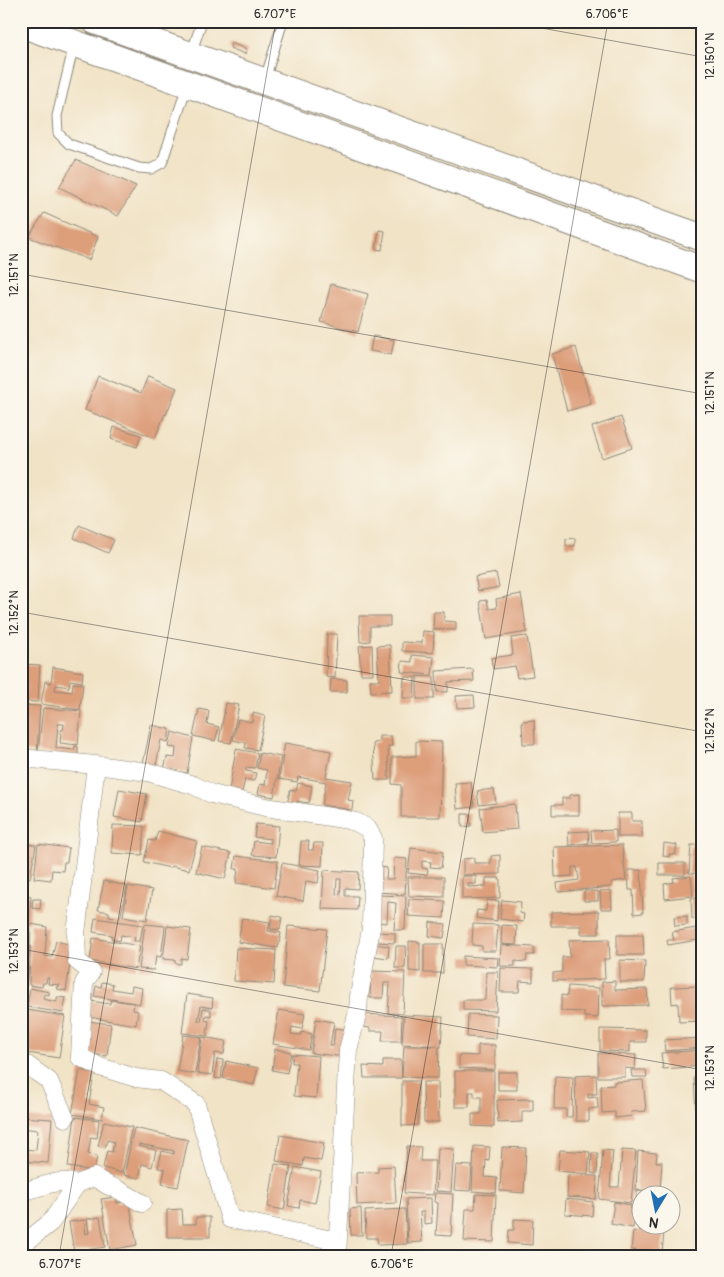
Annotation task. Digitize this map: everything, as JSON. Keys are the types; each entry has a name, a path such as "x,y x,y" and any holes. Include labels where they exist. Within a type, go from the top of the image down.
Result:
{"main road":[{"path":"94,21 703,238"},
{"path":"21,24 703,270"}],"street":[{"path":"21,758 96,765 148,772 193,785 212,794 265,807 343,819 356,822 367,828 373,838 371,928 358,1010 348,1050 337,1248 230,1219 196,1104 161,1081 136,1078 100,1067 80,1057 84,984 91,972 77,961 76,934 96,765"},
{"path":"21,1062 49,1081 65,1118"},
{"path":"21,1246 52,1222 77,1184 94,1177 142,1203"},
{"path":"21,1191 55,1182 77,1184"},
{"path":"21,1228 39,1232"}],"lane":[{"path":"190,55 202,21"},
{"path":"264,82 283,21"},
{"path":"74,43 56,116 58,134 69,144 139,168 151,169 162,163 188,85"}],"building":[{"path":"231,43 247,49 245,54 230,48"},
{"path":"76,160 136,186 118,216 59,187"},
{"path":"44,213 98,237 89,260 29,237"},
{"path":"379,230 385,231 382,250 376,249"},
{"path":"331,284 368,294 358,332 321,322"},
{"path":"373,336 394,340 391,355 370,351"},
{"path":"576,347 591,404 567,411 552,354"},
{"path":"98,376 141,393 148,376 177,388 155,438 85,410"},
{"path":"621,417 632,448 602,458 592,427"},
{"path":"114,427 141,435 137,447 111,439"},
{"path":"79,525 114,540 108,553 74,538"},
{"path":"575,538 575,546 566,546 566,539"},
{"path":"496,573 499,587 478,591 475,577"},
{"path":"521,594 527,632 486,639 480,601 487,600 489,609 497,608 496,599"},
{"path":"434,612 444,612 444,621 456,622 456,630 433,629"},
{"path":"359,616 390,616 390,626 370,626 370,641 360,642"},
{"path":"423,631 434,632 433,653 402,651 402,642 422,643"},
{"path":"327,634 337,634 335,678 326,677"},
{"path":"527,636 533,676 517,678 515,666 493,669 491,658 513,655 511,638"},
{"path":"372,645 373,674 361,674 359,646"},
{"path":"390,645 392,691 371,692 370,680 379,680 377,646"},
{"path":"412,655 434,657 432,675 401,672 402,661 412,662"},
{"path":"21,664 40,665 38,702 21,701"},
{"path":"53,667 83,672 82,682 70,680 69,687 56,685 55,690 72,692 73,683 83,684 80,710 41,704 45,681 51,683"},
{"path":"473,669 474,681 448,682 448,692 437,692 436,671"},
{"path":"417,676 434,677 434,699 417,699"},
{"path":"404,677 415,677 414,698 403,698"},
{"path":"331,679 347,680 347,692 330,692"},
{"path":"474,695 475,707 457,708 456,696"},
{"path":"226,703 239,705 231,743 219,741"},
{"path":"21,705 40,706 37,752 21,751"},
{"path":"43,708 81,711 78,745 60,743 61,730 63,730 64,724 58,724 56,748 74,750 75,746 78,747 78,756 38,752"},
{"path":"199,709 209,711 207,724 219,727 215,741 193,736"},
{"path":"253,713 265,716 258,750 245,748 246,743 233,740 238,719 252,722"},
{"path":"534,720 535,744 523,744 522,721"},
{"path":"151,725 170,729 168,742 161,740 156,766 143,764"},
{"path":"172,732 193,738 187,773 164,769 167,757 175,758 176,748 169,747"},
{"path":"379,736 391,736 392,746 388,746 389,780 375,780 373,743 379,742"},
{"path":"416,741 442,742 440,817 401,817 401,785 392,784 392,757 416,756"},
{"path":"285,743 331,751 326,777 352,781 348,800 353,801 352,810 322,805 326,782 298,777 297,782 279,779"},
{"path":"236,749 258,753 255,768 246,767 246,771 256,773 254,781 245,779 242,792 229,790"},
{"path":"260,753 281,757 274,797 258,794 260,784 265,785 267,770 257,768"},
{"path":"471,782 474,807 457,809 455,783"},
{"path":"298,783 312,786 309,803 297,801 296,808 287,806 290,790 296,791"},
{"path":"119,789 147,794 142,822 114,817"},
{"path":"494,789 496,803 479,805 477,791"},
{"path":"579,794 579,815 552,815 552,805 562,805 562,798 570,798 570,795"},
{"path":"515,804 517,829 483,832 480,808"},
{"path":"618,813 632,813 632,821 642,821 642,837 618,837"},
{"path":"462,814 470,814 471,826 462,827"},
{"path":"256,824 279,826 276,857 252,855 254,841 271,843 271,839 254,837"},
{"path":"113,825 144,826 142,855 112,853"},
{"path":"616,830 616,842 592,843 591,831"},
{"path":"158,831 197,841 189,870 144,862 149,840 155,841"},
{"path":"588,831 589,843 569,845 568,832"},
{"path":"301,841 309,841 308,850 313,850 314,843 323,843 322,866 299,865"},
{"path":"21,843 36,845 30,878 21,877"},
{"path":"664,843 677,845 675,855 663,856"},
{"path":"38,844 69,848 67,862 64,862 63,871 52,870 51,880 34,878"},
{"path":"622,845 626,880 612,882 611,887 558,892 557,883 579,880 577,867 572,867 572,876 555,877 554,847"},
{"path":"691,845 703,845 703,874 689,873"},
{"path":"202,847 231,853 225,879 196,872"},
{"path":"411,848 443,852 441,868 430,867 431,862 422,861 422,868 428,869 427,875 408,873"},
{"path":"500,855 500,874 463,875 463,859 474,858 474,863 491,863 491,856"},
{"path":"236,856 278,861 274,888 236,883 238,869 234,869"},
{"path":"394,858 407,859 405,894 378,892 379,867 387,868 386,879 393,879"},
{"path":"282,863 320,870 318,883 306,881 303,901 276,896"},
{"path":"659,863 685,863 685,875 659,875"},
{"path":"324,870 359,872 358,889 345,888 345,896 358,896 357,910 322,909","holes":["337,879 341,879 340,895 336,894"]},
{"path":"628,870 641,870 643,913 634,914 633,890 629,890"},
{"path":"462,876 476,876 476,884 468,884 468,887 486,886 486,878 500,878 500,898 462,899"},
{"path":"691,876 693,896 665,899 664,884 674,882 673,878"},
{"path":"408,877 444,877 444,897 409,896"},
{"path":"104,881 127,886 120,918 109,916 109,912 98,910"},
{"path":"128,886 152,890 147,920 123,916"},
{"path":"611,890 612,909 601,909 600,891"},
{"path":"584,891 598,891 598,901 584,901"},
{"path":"21,894 31,896 29,922 21,921"},
{"path":"378,895 406,896 405,930 394,930 396,903 388,902 387,923 377,922"},
{"path":"691,898 703,898 703,918 692,919"},
{"path":"33,899 41,899 40,909 32,908"},
{"path":"409,899 445,901 444,918 408,916"},
{"path":"487,900 499,901 497,921 476,918 477,910 486,911"},
{"path":"502,900 521,902 520,913 524,914 523,922 500,919"},
{"path":"599,911 599,934 581,934 581,926 551,926 551,912"},
{"path":"272,915 282,917 280,930 270,929"},
{"path":"687,916 687,925 675,926 674,917"},
{"path":"95,918 143,925 140,941 134,941 135,937 121,935 120,941 112,939 112,935 93,932"},
{"path":"242,918 270,922 268,931 281,933 278,948 238,942"},
{"path":"430,922 446,924 444,938 429,936"},
{"path":"703,922 703,940 700,940 697,923"},
{"path":"31,924 47,927 45,956 52,957 56,941 73,945 66,991 57,989 56,987 60,985 48,984 49,978 47,978 46,983 43,983 42,987 29,985"},
{"path":"145,924 165,926 161,957 156,956 154,970 139,969"},
{"path":"473,924 498,925 496,951 482,951 482,946 472,945"},
{"path":"502,925 517,926 516,945 501,944"},
{"path":"167,926 191,929 187,959 181,958 181,964 175,963 175,960 163,959"},
{"path":"288,926 327,929 320,991 283,987"},
{"path":"696,928 698,940 668,945 667,940 674,940 672,932"},
{"path":"376,932 395,933 395,943 376,942"},
{"path":"617,935 643,935 644,955 617,955"},
{"path":"93,938 140,946 136,969 90,961"},
{"path":"609,939 610,959 604,959 605,979 553,981 553,973 562,972 562,957 570,957 569,940"},
{"path":"409,941 420,942 420,972 409,971"},
{"path":"21,944 30,945 27,964 21,963"},
{"path":"373,944 389,946 388,958 372,956"},
{"path":"424,944 443,944 443,973 424,973"},
{"path":"501,945 534,947 534,955 527,955 526,962 515,961 515,966 500,966"},
{"path":"396,946 406,946 405,968 395,968"},
{"path":"236,948 276,950 274,984 234,981"},
{"path":"463,956 498,958 497,967 463,965"},
{"path":"620,960 645,961 644,982 620,982"},
{"path":"21,964 29,965 26,987 21,986"},
{"path":"501,968 533,969 533,982 520,981 519,992 500,992"},
{"path":"371,971 405,972 403,1014 388,1013 390,983 384,983 383,998 370,998"},
{"path":"486,972 498,972 496,1011 463,1010 463,1000 485,1000"},
{"path":"615,981 615,990 647,989 648,1005 602,1006 602,982"},
{"path":"102,982 113,984 112,989 131,992 132,986 142,988 140,1004 94,996 96,986 101,987"},
{"path":"568,986 599,988 598,1018 584,1017 584,1012 561,1011 561,995 567,996"},
{"path":"703,986 703,1021 679,1022 678,1003 672,1004 671,987"},
{"path":"30,988 49,992 49,995 44,994 43,999 57,1002 57,997 66,998 63,1013 27,1007"},
{"path":"21,989 26,990 22,1018 21,1018"},
{"path":"187,994 213,998 212,1008 201,1006 198,1021 201,1021 203,1008 211,1010 211,1016 206,1015 205,1020 209,1021 207,1036 182,1033"},
{"path":"111,1000 134,1003 133,1010 138,1011 136,1025 88,1017 91,1001 110,1004"},
{"path":"27,1010 65,1016 59,1058 21,1052"},
{"path":"279,1010 305,1014 302,1029 292,1027 291,1034 301,1035 301,1032 312,1034 309,1050 273,1044"},
{"path":"363,1014 402,1016 401,1041 382,1041 383,1031 370,1031 370,1028 363,1027"},
{"path":"468,1014 497,1015 496,1039 467,1037"},
{"path":"404,1015 443,1017 441,1047 439,1047 438,1078 402,1077 404,1046 437,1046 402,1044"},
{"path":"316,1019 334,1022 330,1046 333,1046 335,1028 350,1030 346,1057 311,1053"},
{"path":"88,1021 111,1024 107,1056 84,1053"},
{"path":"600,1029 646,1030 646,1042 630,1042 630,1052 600,1051"},
{"path":"183,1035 201,1037 195,1074 177,1071"},
{"path":"202,1037 226,1041 224,1054 215,1053 212,1075 197,1073"},
{"path":"703,1038 703,1048 665,1051 664,1040"},
{"path":"478,1045 495,1045 495,1070 459,1068 459,1055 478,1056"},
{"path":"275,1049 291,1052 287,1073 272,1070"},
{"path":"703,1050 703,1066 663,1069 661,1053"},
{"path":"598,1053 636,1055 635,1069 625,1068 625,1077 598,1077"},
{"path":"292,1054 319,1056 316,1098 294,1096 297,1063 292,1063"},
{"path":"217,1059 223,1060 221,1079 215,1078"},
{"path":"383,1060 401,1060 402,1078 364,1078 363,1066 383,1067"},
{"path":"226,1061 258,1068 254,1085 223,1078"},
{"path":"80,1070 94,1073 89,1104 104,1107 102,1119 72,1114"},
{"path":"631,1070 646,1070 647,1077 632,1077"},
{"path":"455,1071 494,1071 494,1127 472,1126 472,1114 481,1114 481,1097 474,1097 474,1092 469,1092 469,1107 455,1107"},
{"path":"498,1072 517,1072 517,1090 498,1090"},
{"path":"596,1075 597,1094 588,1094 588,1098 597,1097 598,1108 589,1109 589,1121 576,1121 575,1076"},
{"path":"555,1076 573,1077 572,1117 566,1117 566,1109 554,1109"},
{"path":"694,1077 703,1077 703,1114 696,1114"},
{"path":"643,1080 646,1111 631,1112 632,1116 615,1118 615,1112 602,1113 601,1086 614,1085 614,1082"},
{"path":"402,1081 418,1081 418,1125 402,1126"},
{"path":"423,1082 438,1082 439,1122 424,1122"},
{"path":"533,1099 533,1111 522,1111 522,1122 498,1123 497,1100"},
{"path":"21,1117 52,1119 48,1163 21,1161 21,1149 36,1150 38,1130 21,1128"},
{"path":"75,1117 99,1120 97,1138 91,1137 88,1154 97,1156 94,1171 68,1167"},
{"path":"104,1121 132,1127 122,1173 103,1168 107,1151 112,1152 114,1142 107,1140 105,1148 98,1146"},
{"path":"134,1128 188,1140 178,1187 162,1184 165,1169 158,1168 162,1151 174,1154 174,1151 139,1144 139,1146 156,1150 152,1167 142,1164 139,1178 124,1175"},
{"path":"280,1135 324,1143 321,1161 304,1158 303,1166 276,1161"},
{"path":"407,1146 421,1147 420,1161 435,1161 433,1195 404,1193"},
{"path":"474,1146 490,1147 489,1161 486,1160 485,1177 497,1178 496,1193 472,1191"},
{"path":"502,1147 526,1148 524,1193 500,1191"},
{"path":"438,1148 454,1149 451,1192 436,1191"},
{"path":"560,1150 590,1152 588,1174 558,1171"},
{"path":"603,1150 613,1151 610,1187 619,1187 622,1150 636,1151 631,1203 599,1199"},
{"path":"638,1151 657,1153 656,1162 662,1162 660,1184 636,1184"},
{"path":"592,1153 598,1153 597,1174 591,1173"},
{"path":"275,1164 291,1166 284,1210 268,1207"},
{"path":"456,1165 472,1166 470,1191 454,1190"},
{"path":"394,1166 396,1203 357,1205 356,1173 378,1172 378,1167"},
{"path":"295,1167 321,1172 315,1203 300,1200 299,1208 288,1206"},
{"path":"568,1175 597,1176 596,1199 567,1197"},
{"path":"435,1193 453,1194 451,1236 436,1235 438,1203 434,1202"},
{"path":"476,1194 496,1195 494,1242 464,1241 466,1209 475,1209"},
{"path":"116,1197 117,1203 129,1201 137,1245 110,1250 101,1199"},
{"path":"431,1198 432,1223 424,1224 424,1212 420,1212 422,1242 408,1243 406,1199"},
{"path":"566,1199 593,1202 592,1216 565,1214"},
{"path":"614,1202 631,1205 632,1228 611,1224"},
{"path":"361,1208 362,1235 351,1235 350,1209"},
{"path":"182,1209 183,1224 196,1224 196,1217 210,1217 210,1237 167,1237 167,1210"},
{"path":"405,1209 407,1244 378,1245 377,1238 366,1238 365,1211"},
{"path":"100,1217 105,1247 74,1252 69,1222 84,1220 86,1234 89,1233 87,1219"},
{"path":"514,1219 533,1220 532,1245 508,1243 509,1230 514,1230"},
{"path":"633,1234 664,1234 662,1253 631,1250"}]}
